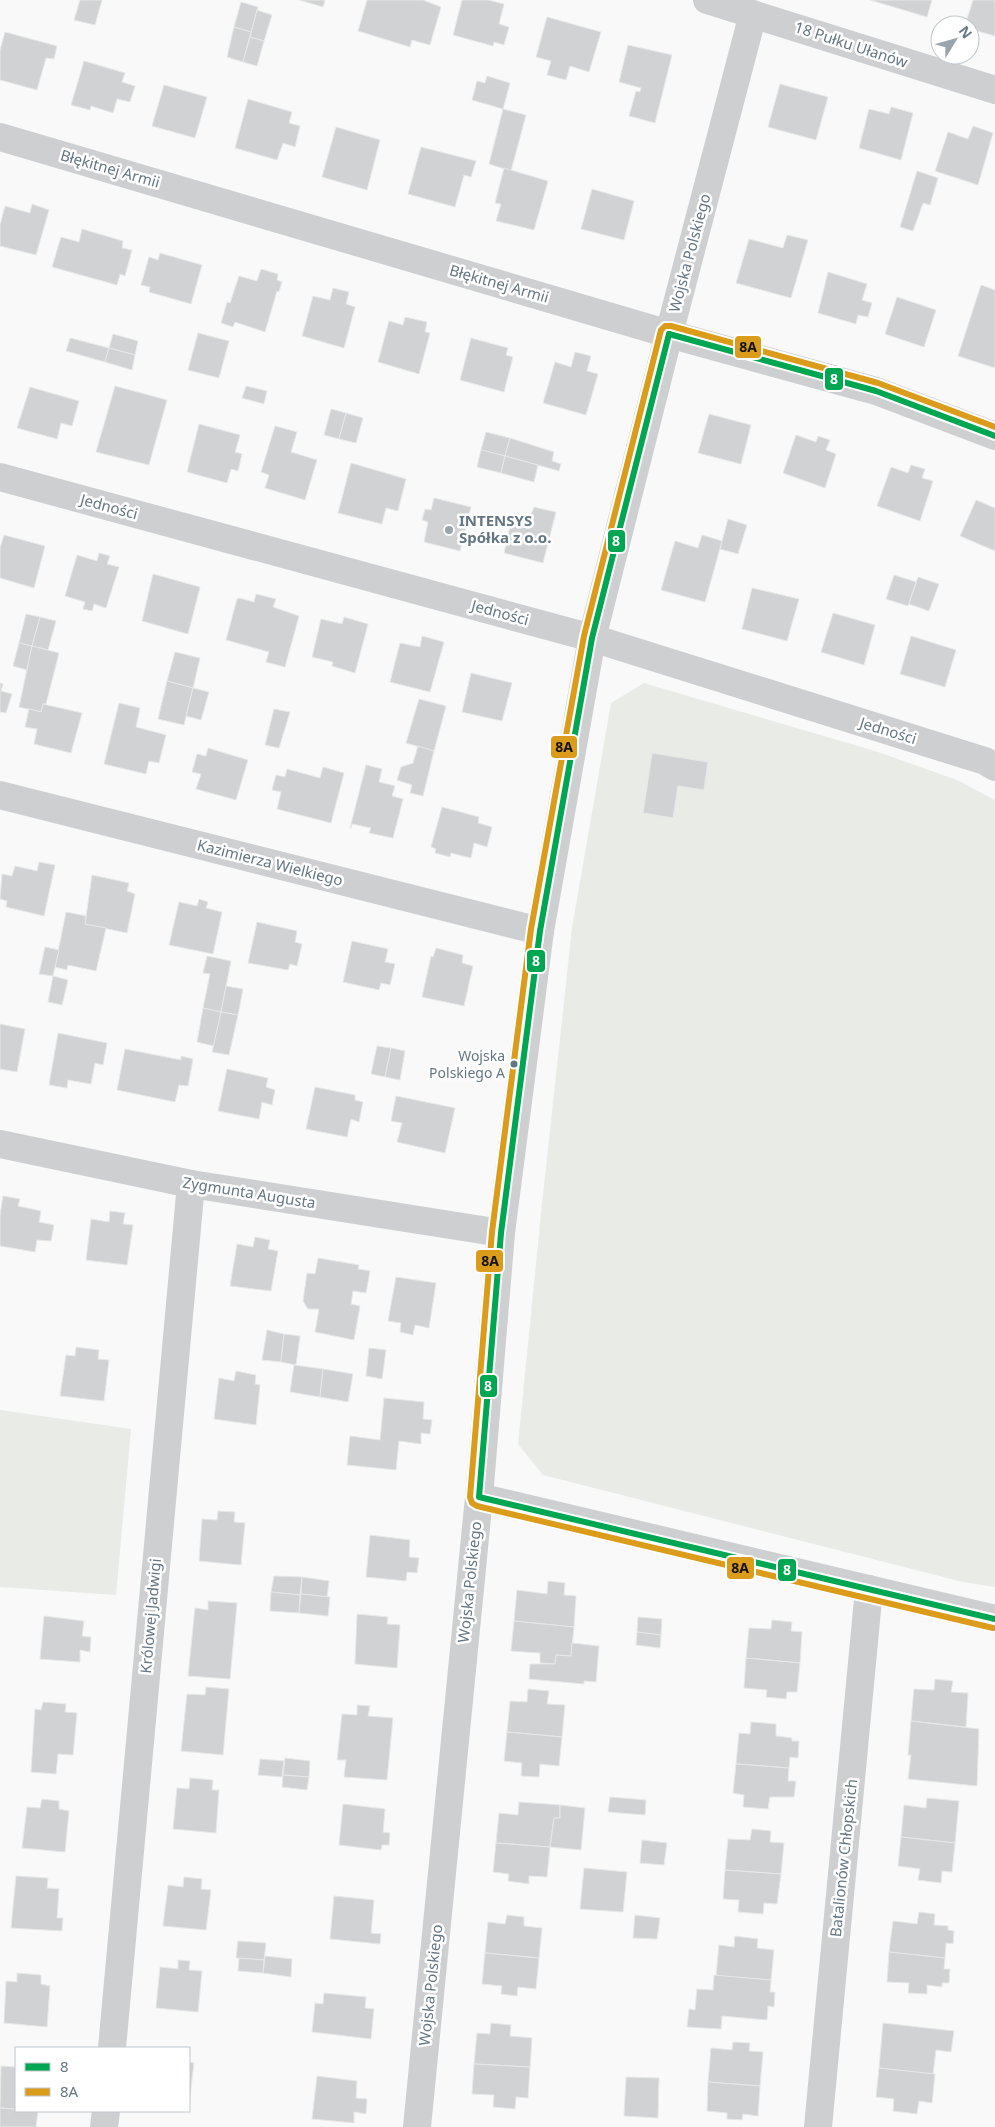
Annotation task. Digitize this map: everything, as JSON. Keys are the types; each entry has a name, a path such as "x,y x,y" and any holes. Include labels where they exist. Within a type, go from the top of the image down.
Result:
{"street":[{"name":"18 Pułku Ułanów","path":"707,0 995,90"},
{"name":"Wojska Polskiego","path":"417,2127 479,1496 500,1233 540,931 592,638 753,14"},
{"name":"Błękitnej Armii","path":"0,137 669,334 876,391 995,436"},
{"name":"Jedności","path":"0,477 592,638 985,761 995,767"},
{"name":"Kazimierza Wielkiego","path":"0,795 540,931"},
{"name":"Zygmunta Augusta","path":"0,1144 191,1184 500,1233"},
{"name":"Królowej Jadwigi","path":"112,2047 191,1184"},
{"path":"479,1496 995,1619"},
{"name":"Batalionów Chłopskich","path":"818,2127 870,1589"},
{"path":"104,2127 106,2112"}],"shaded area":[{"path":"644,683 878,752 957,780 995,800 995,1587 963,1582 543,1475 518,1444 572,928 611,703"},
{"path":"0,1410 131,1429 116,1595 0,1587"}],"building":[{"path":"80,0 102,0 95,25 74,20"},
{"path":"299,0 325,0 323,7"},
{"path":"367,0 423,0 441,7 430,45 412,40 410,47 358,31"},
{"path":"462,0 488,0 504,4 499,24 509,27 504,45 494,42 493,46 453,35"},
{"path":"870,0 932,0 927,17"},
{"path":"973,0 995,0 995,36 980,32 980,15 968,15"},
{"path":"241,2 258,7 251,32 234,27"},
{"path":"257,10 272,15 264,41 250,37"},
{"path":"547,17 601,32 589,72 570,66 566,80 547,75 551,61 536,57"},
{"path":"234,27 251,32 243,62 227,57"},
{"path":"5,32 57,46 54,59 46,58 37,90 0,80 0,50"},
{"path":"250,37 264,41 257,66 243,62"},
{"path":"628,45 672,55 655,123 629,116 636,91 640,92 641,88 619,82"},
{"path":"84,61 125,73 122,82 135,86 130,102 117,99 113,113 91,106 90,110 71,105"},
{"path":"487,76 510,83 503,109 472,100 477,81 485,83"},
{"path":"780,84 828,97 816,140 768,127"},
{"path":"164,85 207,97 195,138 152,126"},
{"path":"248,99 292,112 289,123 300,126 295,147 283,143 277,160 235,148"},
{"path":"891,107 913,113 901,160 859,148 869,109 889,114"},
{"path":"503,109 526,115 511,171 489,164"},
{"path":"973,126 993,133 978,185 935,171 948,132 968,139"},
{"path":"336,127 380,140 367,190 322,177"},
{"path":"421,147 476,161 471,177 464,175 455,207 408,194"},
{"path":"504,168 548,181 534,230 496,221 501,204 495,203"},
{"path":"917,171 938,178 930,205 923,203 913,231 900,227"},
{"path":"592,189 634,201 624,240 581,229"},
{"path":"32,204 49,210 36,255 0,246 0,225 5,206 30,213"},
{"path":"82,229 123,241 122,248 132,250 125,276 120,274 117,285 52,267 61,237 79,242"},
{"path":"787,235 808,240 791,298 736,283 749,239 783,248"},
{"path":"160,253 202,265 191,304 149,292 150,287 141,285 149,257 158,260"},
{"path":"261,269 278,274 277,280 282,282 279,292 277,291 265,332 235,322 233,327 221,323 227,302 230,303 239,276 257,281"},
{"path":"828,272 867,284 862,300 872,303 868,317 858,315 856,324 818,313"},
{"path":"981,285 995,290 995,368 958,356"},
{"path":"333,288 349,292 346,304 355,307 344,348 302,336 313,296 330,300"},
{"path":"897,297 936,310 924,347 885,334"},
{"path":"405,317 427,322 425,332 430,333 419,374 378,362 389,321 403,325"},
{"path":"198,333 229,341 219,378 188,370"},
{"path":"113,334 138,341 135,355 109,348"},
{"path":"70,338 109,348 105,362 66,351"},
{"path":"471,338 508,348 506,355 513,357 504,392 460,380"},
{"path":"109,348 135,355 132,370 105,362"},
{"path":"575,352 591,356 587,371 598,374 586,415 543,403 555,362 571,367"},
{"path":"115,386 167,400 149,465 96,452"},
{"path":"246,386 267,391 264,404 242,398"},
{"path":"30,387 79,401 72,426 61,423 57,439 17,428"},
{"path":"331,409 346,413 339,439 324,435"},
{"path":"346,413 363,418 356,443 339,439"},
{"path":"709,414 751,425 741,464 698,453"},
{"path":"199,424 240,435 235,452 242,454 238,471 231,469 227,483 187,472"},
{"path":"275,426 297,432 291,452 317,460 305,500 265,488 269,475 261,472"},
{"path":"486,432 510,438 505,456 481,450"},
{"path":"796,435 816,442 818,436 830,440 826,450 836,454 825,488 783,473"},
{"path":"510,438 554,452 552,461 561,464 559,471 505,456"},
{"path":"481,450 505,456 501,473 477,467"},
{"path":"505,456 538,465 534,482 501,473"},
{"path":"351,463 406,479 398,511 386,508 382,524 338,513"},
{"path":"911,465 925,469 922,478 933,481 920,521 877,506 891,467 908,473"},
{"path":"434,498 471,507 460,551 424,542 428,522 422,520 425,509 431,510"},
{"path":"976,500 995,508 995,551 960,536"},
{"path":"534,507 556,512 543,563 504,553 513,513 530,517"},
{"path":"728,519 747,525 738,554 720,549"},
{"path":"4,535 45,546 34,588 0,578 0,548"},
{"path":"702,535 722,541 705,602 661,590 675,541 698,548"},
{"path":"99,553 110,556 107,564 119,567 106,608 94,604 92,611 83,609 85,602 65,596 77,555 97,561"},
{"path":"153,574 200,587 188,634 142,621"},
{"path":"894,575 916,582 908,606 886,599"},
{"path":"918,577 939,584 929,611 909,604"},
{"path":"752,588 799,599 787,641 742,629"},
{"path":"256,594 276,599 273,607 299,616 285,667 266,662 269,652 226,640 237,599 254,602"},
{"path":"833,613 875,625 864,665 821,652"},
{"path":"26,614 40,617 32,646 19,643"},
{"path":"40,617 56,621 48,650 32,646"},
{"path":"344,617 368,624 355,673 332,666 333,662 312,657 321,619 342,624"},
{"path":"422,636 444,642 430,692 390,682 400,643 420,647"},
{"path":"911,636 956,650 945,687 900,674"},
{"path":"19,643 32,646 27,670 13,666"},
{"path":"32,646 59,653 46,704 43,704 41,712 19,707"},
{"path":"175,652 200,658 193,688 167,681"},
{"path":"471,673 512,683 502,721 462,712"},
{"path":"167,681 193,688 184,725 158,719"},
{"path":"0,683 3,684 1,691 12,694 6,713 0,712"},
{"path":"193,688 209,692 201,720 186,716"},
{"path":"419,699 446,706 434,751 406,743"},
{"path":"119,703 140,708 136,727 166,735 159,763 149,761 146,774 104,764"},
{"path":"43,704 82,713 71,753 34,744 37,729 25,727 29,709 41,712"},
{"path":"274,709 290,712 279,748 265,745"},
{"path":"418,746 434,751 423,796 410,793 412,785 397,780 401,767 413,763"},
{"path":"208,748 248,760 236,800 196,789 201,774 192,772 197,754 206,756"},
{"path":"652,753 708,762 704,790 678,786 673,818 643,813"},
{"path":"366,765 382,769 379,782 395,786 392,796 403,799 393,838 369,833 371,828 352,824 350,828"},
{"path":"323,767 344,773 331,823 277,809 281,792 272,790 276,775 285,777 287,769 320,778"},
{"path":"442,807 479,817 478,823 492,827 487,847 474,843 471,858 451,853 450,857 435,853 436,849 431,847"},
{"path":"39,862 55,865 44,916 6,907 7,901 0,899 2,874 12,876 15,866 37,871"},
{"path":"92,875 129,883 127,891 135,894 127,933 85,924"},
{"path":"199,899 208,902 206,908 222,912 213,954 169,945 179,902 197,906"},
{"path":"66,912 86,916 85,924 106,928 96,971 68,965 67,970 55,967"},
{"path":"257,922 297,931 295,942 302,944 297,966 290,964 288,970 248,963"},
{"path":"352,941 388,949 385,962 395,964 390,985 381,983 379,990 343,982"},
{"path":"45,947 59,950 53,976 39,974"},
{"path":"436,948 463,955 462,963 473,966 464,1006 422,997 431,956 433,957"},
{"path":"207,956 231,961 221,1012 203,1008 210,974 203,973"},
{"path":"53,976 68,980 62,1005 48,1002"},
{"path":"226,986 243,989 238,1015 221,1012"},
{"path":"203,1008 221,1012 214,1046 197,1042"},
{"path":"221,1012 238,1015 229,1055 212,1052"},
{"path":"0,1024 25,1029 17,1072 0,1069"},
{"path":"58,1033 107,1043 103,1065 95,1063 91,1084 68,1080 67,1088 49,1085"},
{"path":"377,1046 391,1048 385,1077 371,1074"},
{"path":"391,1048 405,1051 400,1080 385,1077"},
{"path":"125,1049 181,1060 181,1056 193,1059 188,1086 179,1085 175,1102 117,1090"},
{"path":"227,1069 268,1078 266,1087 275,1090 272,1105 262,1102 259,1119 218,1111"},
{"path":"315,1087 355,1095 355,1100 363,1102 359,1122 351,1119 347,1137 306,1129"},
{"path":"396,1096 455,1108 445,1153 397,1142 402,1123 391,1121"},
{"path":"3,1196 20,1199 18,1206 41,1211 39,1222 54,1225 51,1241 37,1240 35,1252 0,1246 0,1215"},
{"path":"110,1211 125,1213 123,1224 133,1225 127,1265 86,1260 91,1219 109,1222"},
{"path":"255,1237 270,1240 268,1249 278,1251 271,1291 230,1286 237,1244 253,1247"},
{"path":"318,1258 359,1265 358,1269 370,1271 366,1293 353,1291 351,1304 360,1306 354,1340 315,1332 319,1309 308,1309 303,1301 307,1273 315,1274"},
{"path":"396,1277 436,1283 429,1328 415,1325 413,1335 400,1332 401,1323 388,1321"},
{"path":"267,1330 284,1334 281,1362 262,1360"},
{"path":"284,1334 300,1336 296,1365 281,1362"},
{"path":"76,1347 99,1350 98,1359 109,1360 104,1401 60,1396 66,1355 75,1356"},
{"path":"369,1348 386,1350 382,1379 366,1376"},
{"path":"294,1365 323,1369 320,1397 290,1392"},
{"path":"323,1369 353,1374 348,1402 320,1397"},
{"path":"236,1371 256,1375 255,1384 260,1385 256,1425 214,1419 219,1378 234,1381"},
{"path":"384,1398 424,1402 423,1419 432,1420 430,1434 421,1433 421,1444 399,1441 396,1470 347,1465 350,1436 380,1440"},
{"path":"218,1511 235,1512 234,1522 245,1523 241,1565 199,1561 202,1519 217,1520"},
{"path":"370,1535 410,1540 409,1557 419,1558 417,1573 407,1572 406,1581 366,1577"},
{"path":"274,1576 302,1577 300,1595 271,1592"},
{"path":"302,1577 329,1581 327,1597 301,1594"},
{"path":"548,1581 565,1583 564,1595 576,1596 574,1627 514,1621 517,1590 547,1594"},
{"path":"271,1592 300,1595 299,1613 270,1611"},
{"path":"301,1594 330,1597 328,1616 299,1613"},
{"path":"208,1601 237,1603 230,1679 188,1676 195,1608 208,1610"},
{"path":"357,1614 388,1617 387,1624 400,1625 397,1668 355,1664"},
{"path":"44,1616 84,1621 82,1636 91,1637 90,1652 80,1650 80,1662 40,1659"},
{"path":"638,1617 662,1619 661,1635 637,1632"},
{"path":"772,1620 792,1622 791,1631 802,1632 800,1663 746,1658 749,1628 771,1629"},
{"path":"514,1621 574,1627 571,1656 556,1655 555,1664 540,1663 540,1653 511,1651"},
{"path":"637,1632 661,1635 660,1648 636,1645"},
{"path":"572,1643 599,1646 596,1682 584,1681 584,1684 529,1679 530,1664 555,1664 556,1655 571,1656"},
{"path":"746,1658 800,1663 797,1692 787,1692 786,1699 766,1697 767,1690 744,1688"},
{"path":"935,1679 953,1681 951,1692 968,1693 966,1727 911,1721 914,1689 934,1690"},
{"path":"206,1687 229,1689 223,1755 181,1751 187,1694 205,1695"},
{"path":"528,1689 549,1691 547,1704 565,1705 562,1737 507,1732 510,1701 527,1702"},
{"path":"43,1702 66,1704 65,1712 77,1713 73,1755 58,1754 56,1774 31,1772 35,1709 41,1710"},
{"path":"357,1705 370,1706 368,1716 393,1718 387,1780 344,1777 346,1760 337,1760 342,1714 357,1715"},
{"path":"911,1721 979,1729 977,1786 908,1779 911,1755 908,1755"},
{"path":"751,1722 776,1724 776,1736 799,1741 798,1758 790,1757 789,1768 736,1764 739,1733 750,1734"},
{"path":"507,1732 562,1737 559,1766 540,1764 539,1777 521,1776 522,1763 504,1761"},
{"path":"285,1758 310,1761 309,1777 283,1775"},
{"path":"260,1759 284,1761 282,1777 258,1775"},
{"path":"736,1764 789,1768 788,1781 796,1781 794,1797 770,1797 768,1809 743,1807 744,1795 733,1793"},
{"path":"283,1775 309,1777 307,1790 282,1787"},
{"path":"190,1778 213,1780 212,1790 219,1790 216,1833 173,1829 177,1788 189,1789"},
{"path":"610,1797 646,1800 645,1815 608,1812"},
{"path":"927,1798 959,1801 955,1843 901,1837 904,1805 926,1808"},
{"path":"42,1799 59,1801 59,1809 69,1811 65,1852 22,1848 27,1807 40,1808"},
{"path":"519,1802 560,1805 560,1818 554,1818 550,1847 496,1843 499,1813 518,1815"},
{"path":"343,1804 385,1809 383,1832 390,1833 389,1845 382,1845 381,1850 339,1845"},
{"path":"560,1805 585,1808 581,1850 550,1847 554,1818 560,1818"},
{"path":"752,1829 771,1831 770,1842 784,1843 781,1874 725,1870 728,1839 750,1840"},
{"path":"901,1837 955,1843 952,1872 942,1871 941,1883 918,1880 920,1869 898,1866"},
{"path":"642,1840 667,1843 664,1865 640,1863"},
{"path":"496,1843 550,1847 547,1877 529,1876 529,1884 508,1881 509,1874 493,1872"},
{"path":"584,1868 627,1872 623,1912 580,1909"},
{"path":"725,1870 781,1874 777,1904 764,1903 763,1914 738,1912 739,1900 723,1899"},
{"path":"16,1876 48,1878 47,1888 59,1889 57,1918 63,1918 62,1931 11,1928"},
{"path":"184,1877 202,1879 201,1889 211,1890 206,1930 163,1926 168,1885 183,1887"},
{"path":"334,1896 374,1900 371,1933 381,1934 380,1944 330,1939"},
{"path":"919,1912 935,1914 934,1925 948,1926 948,1930 954,1931 953,1944 946,1943 945,1958 889,1952 893,1921 917,1924"},
{"path":"507,1915 524,1917 524,1926 542,1928 539,1958 485,1953 488,1922 505,1924"},
{"path":"635,1915 660,1918 657,1939 633,1938"},
{"path":"735,1936 758,1939 757,1948 774,1950 771,1980 716,1976 719,1945 734,1947"},
{"path":"238,1941 266,1943 264,1960 236,1958"},
{"path":"889,1952 945,1958 944,1969 950,1969 949,1983 942,1983 942,1987 927,1985 927,1994 908,1993 909,1983 887,1982"},
{"path":"485,1953 539,1958 536,1989 518,1987 517,1996 501,1994 502,1986 482,1984"},
{"path":"265,1956 292,1959 291,1977 263,1973"},
{"path":"239,1958 264,1960 263,1973 238,1971"},
{"path":"178,1960 190,1961 189,1970 202,1971 198,2012 156,2008 160,1967 178,1969"},
{"path":"17,1973 41,1975 41,1984 50,1986 47,2027 4,2023 6,1981 17,1982"},
{"path":"714,1975 771,1980 770,1992 775,1992 774,2007 768,2006 767,2020 722,2016 721,2029 687,2027 689,2009 695,2010 697,1989 713,1990"},
{"path":"324,1993 366,1997 365,2008 374,2009 371,2039 312,2032 315,2003 323,2004"},
{"path":"491,2023 511,2025 510,2036 532,2038 530,2067 474,2064 477,2033 490,2034"},
{"path":"883,2023 954,2031 951,2052 936,2050 933,2074 879,2068"},
{"path":"733,2042 750,2043 749,2051 763,2052 760,2086 708,2082 711,2048 732,2050"},
{"path":"190,2062 194,2063 190,2096"},
{"path":"474,2064 530,2067 528,2098 516,2097 515,2109 493,2107 494,2095 472,2094"},
{"path":"1,2066 15,2067 15,2109 0,2108"},
{"path":"879,2068 935,2074 932,2103 919,2101 917,2114 893,2111 894,2099 876,2097"},
{"path":"317,2076 357,2081 356,2098 367,2099 366,2114 354,2112 354,2123 312,2119"},
{"path":"626,2077 659,2078 658,2118 624,2116"},
{"path":"708,2082 760,2086 758,2116 743,2114 742,2120 727,2119 727,2113 707,2111"},
{"path":"0,2108 15,2109 15,2112 38,2112 36,2127 0,2127"}],"transit line":[{"name":"8A","path":"993,1628 477,1506 472,1503 470,1497 492,1232 531,929 584,636 661,330 665,326 671,326 878,383 995,427"},
{"name":"8","path":"669,334 592,638 540,931 501,1233 479,1497 995,1619"},
{"name":"8","path":"669,334 876,391 995,436"}],"place":[{"name":"INTENSYS Spółka z o.o.","path":"449,530"},
{"name":"Wojska Polskiego A","path":"514,1064"}]}
